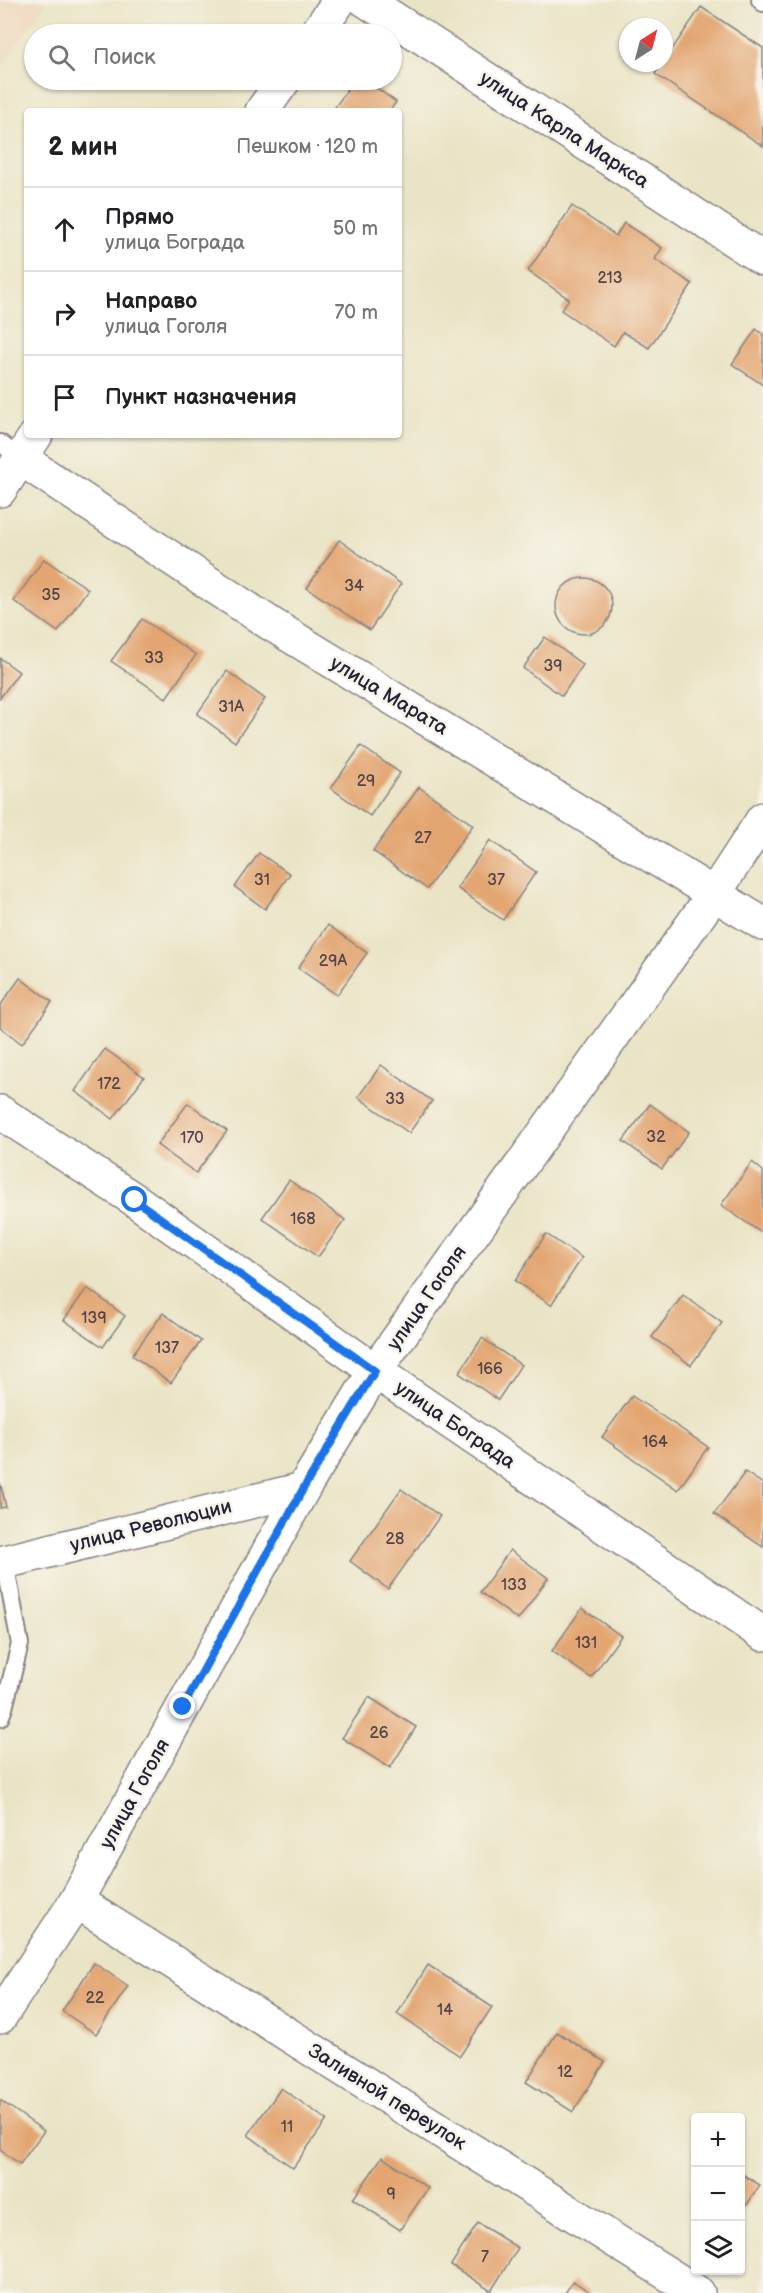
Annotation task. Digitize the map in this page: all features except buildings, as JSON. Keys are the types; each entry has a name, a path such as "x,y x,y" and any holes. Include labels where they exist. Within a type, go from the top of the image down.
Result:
{"street":[{"path":"323,24 340,0"},
{"name":"улица Карла Маркса","path":"365,0 402,24"},
{"name":"улица Карла Маркса","path":"402,24 763,259"},
{"path":"264,108 277,90"},
{"path":"0,490 19,446"},
{"name":"улица Марата","path":"19,446 271,624 763,924"},
{"name":"улица Гоголя","path":"0,2017 76,1901 303,1489 375,1371 714,894 763,819"},
{"name":"улица Бограда","path":"0,1112 135,1200 375,1371 763,1634"},
{"name":"улица Революции","path":"2,1563 303,1489"},
{"name":"Заливной переулок","path":"76,1901 698,2293"}],"lane":[{"path":"0,1718 20,1644 2,1563"}],"shaded area":[{"path":"0,0 48,0 32,24 24,24 24,35 0,70"}],"route":[{"path":"135,1200 375,1371 303,1489 183,1707"}]}
